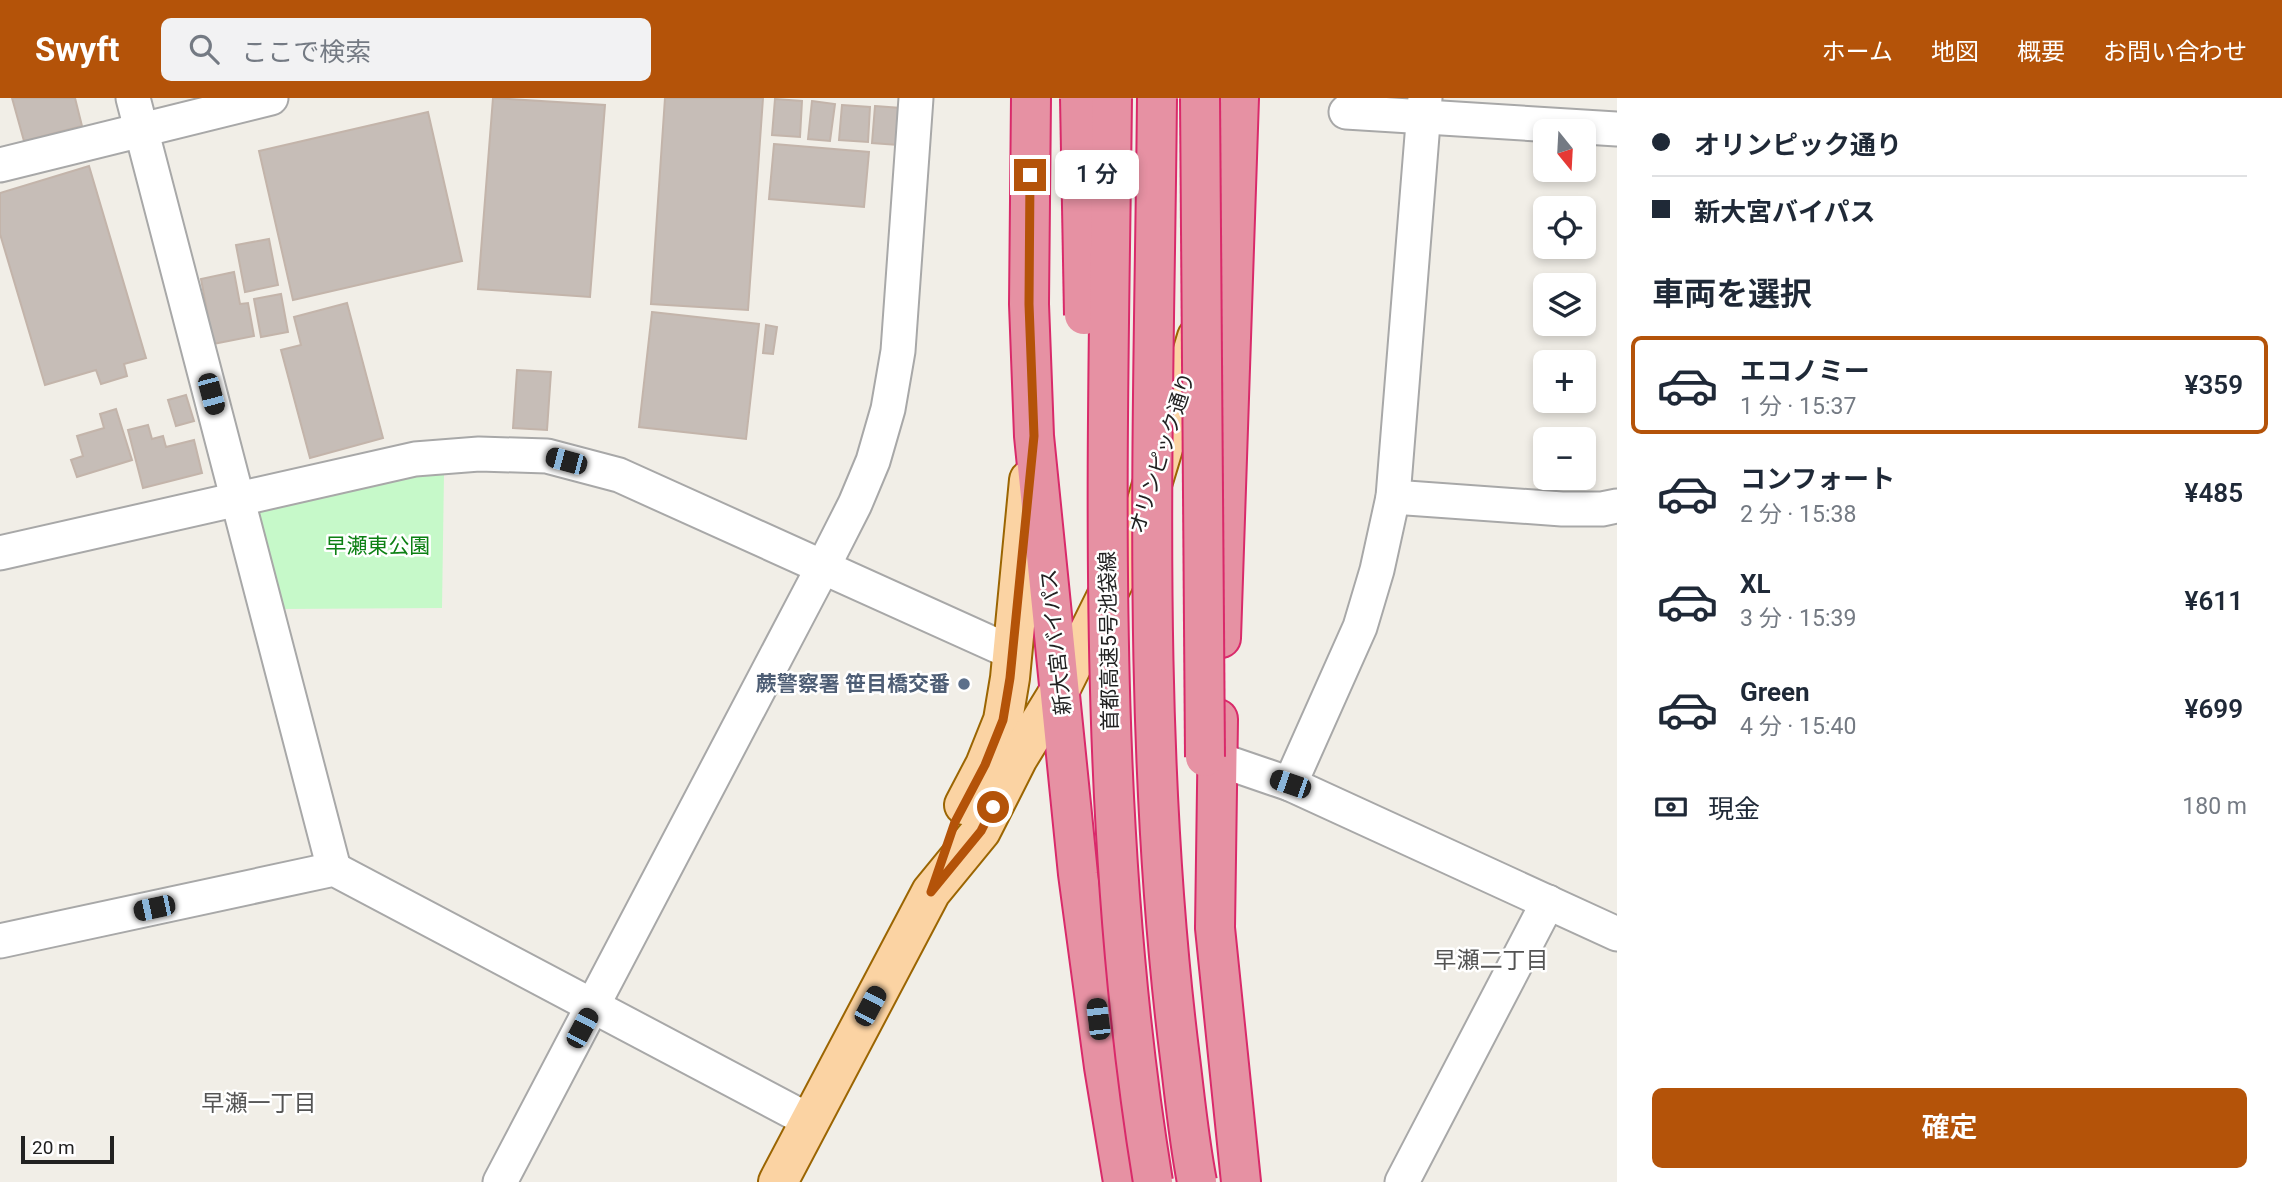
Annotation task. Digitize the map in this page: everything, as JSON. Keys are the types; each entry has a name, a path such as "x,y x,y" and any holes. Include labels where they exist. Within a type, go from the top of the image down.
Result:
{"highway":[{"name":"新大宮バイパス","path":"1031,98 1029,304 1034,436 1079,874 1123,1182"},
{"path":"1080,98 1093,775 1092,971"},
{"name":"首都高速5号池袋線","path":"1112,98 1106,546 1112,776 1126,985 1153,1182"},
{"path":"1157,98 1153,531 1156,775 1170,975 1197,1182"},
{"path":"1200,98 1215,928 1241,1182"},
{"path":"1211,758 1238,183 1239,98"}],"main road":[{"name":"オリンピック通り","path":"778,1182 931,892 981,831 1018,758 1060,688 1136,537 1191,362 1238,183"},
{"path":"931,892 955,822 985,765 1003,720 1013,653 1034,436"}],"street":[{"path":"133,98 334,869"},
{"path":"0,165 271,98"},
{"path":"500,1182 823,567 860,494 873,461 888,409 898,351 916,98"},
{"path":"1290,784 1360,626 1394,497 1424,107"},
{"path":"1346,112 1424,107 1617,129"},
{"path":"0,553 415,459 478,454 547,456 619,475 1013,653"},
{"path":"1394,497 1562,509 1602,509 1617,506"},
{"path":"1211,758 1290,784 1617,934"},
{"path":"0,941 334,869 810,1121"},
{"path":"1402,1182 1548,902"}],"green space":[{"name":"早瀬東公園","path":"444,474 442,608 282,609 257,508 411,475"}],"building":[{"path":"12,98 75,98 82,126 24,141"},
{"path":"493,98 605,105 590,297 478,289"},
{"path":"665,98 763,98 748,310 651,304"},
{"path":"775,99 802,101 800,137 772,135"},
{"path":"812,101 835,104 830,141 808,139"},
{"path":"842,105 870,107 868,142 839,140"},
{"path":"875,106 901,108 898,145 872,143"},
{"path":"428,112 462,261 293,300 259,151"},
{"path":"774,144 869,152 864,207 769,199"},
{"path":"89,166 146,358 124,364 127,376 101,384 96,370 45,385 0,234 0,193"},
{"path":"269,239 278,285 245,292 236,245"},
{"path":"234,272 240,304 248,303 254,336 213,344 201,279"},
{"path":"281,294 288,332 261,337 254,299"},
{"path":"347,303 383,438 310,458 281,350 301,345 294,317"},
{"path":"652,312 759,324 746,439 639,427"},
{"path":"766,325 777,327 773,354 763,353"},
{"path":"517,370 551,372 547,430 513,428"},
{"path":"186,395 194,421 176,426 168,400"},
{"path":"116,409 132,460 77,477 71,460 83,456 77,436 104,428 100,414"},
{"path":"148,425 152,439 163,436 166,447 194,440 202,473 143,488 128,430"}],"place":[{"name":"蕨警察署 笹目橋交番","path":"964,684"}],"district":[{"name":"早瀬二丁目","path":"1491,960"},
{"name":"早瀬一丁目","path":"259,1103"}],"route":[{"path":"993,807 981,831 931,892 955,822 985,765 1003,720 1010,678 1034,436 1030,370 1030,175"}]}
